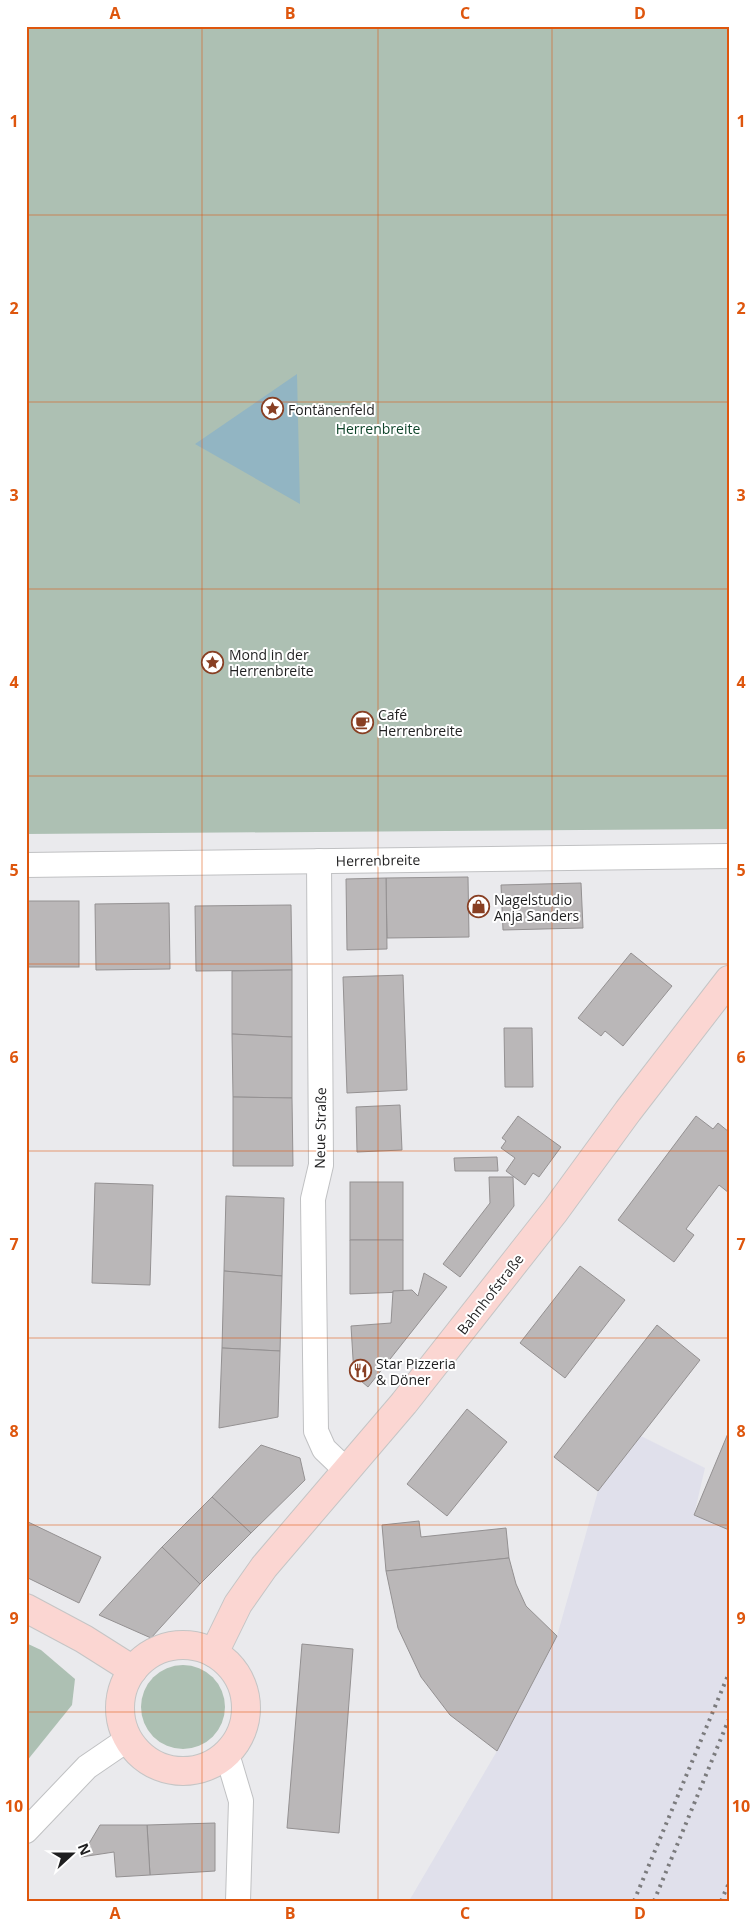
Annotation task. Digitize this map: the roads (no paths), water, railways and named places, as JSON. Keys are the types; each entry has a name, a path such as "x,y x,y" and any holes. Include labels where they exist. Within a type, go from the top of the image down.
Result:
{"main road":[{"name":"Bahnhofstraße","path":"214,1653 238,1604 249,1588 404,1403 555,1211 631,1106 729,980"},
{"path":"26,1608 84,1639 133,1670"},
{"path":"193,1645 214,1653 233,1669 241,1683 246,1698 246,1715 242,1731 235,1745 224,1757 199,1770 172,1770 147,1760 128,1739 122,1724 120,1708 125,1684 133,1670 150,1654 170,1646 193,1645"}],"street":[{"name":"Herrenbreite","path":"26,864 729,856"},
{"name":"Neue Straße","path":"319,861 322,1165 313,1199 316,1431 324,1449 347,1471"},
{"path":"26,1831 87,1767 128,1739"},
{"path":"224,1757 230,1764 241,1801 238,1901"}],"water":[{"name":"Fontänenfeld","path":"297,374 300,504 195,444"}],"railway":[{"path":"634,1901 729,1673"},
{"path":"654,1901 729,1719"},
{"path":"721,1901 729,1883"}],"place":[{"name":"Fontänenfeld","path":"272,409"},
{"name":"Mond in der Herrenbreite","path":"213,662"},
{"name":"Café Herrenbreite","path":"362,722"},
{"name":"Nagelstudio Anja Sanders","path":"478,907"},
{"name":"Star Pizzeria & Döner","path":"360,1371"}]}
